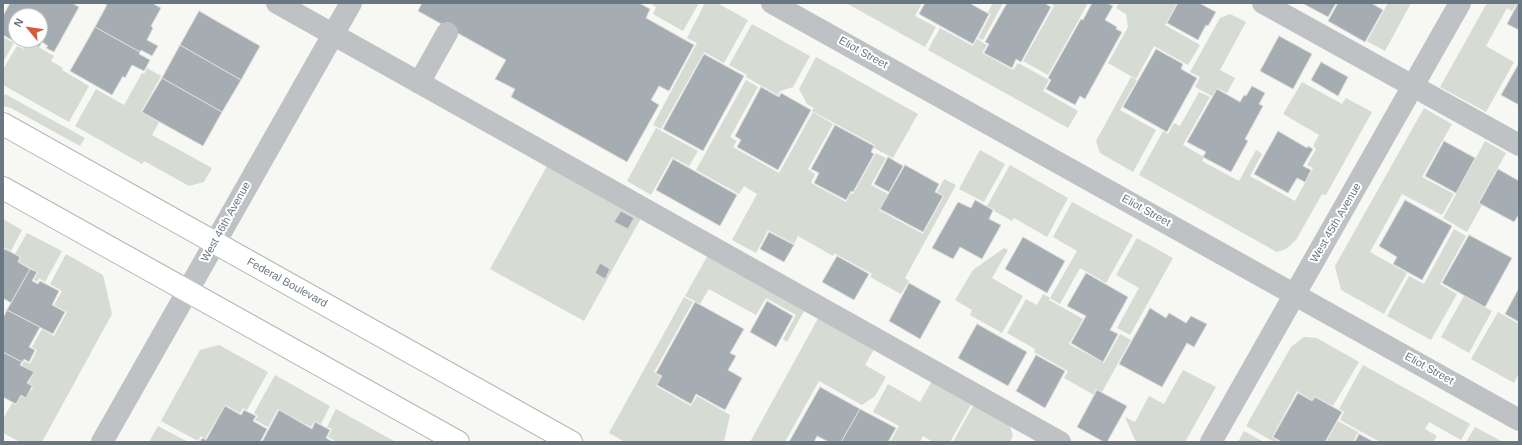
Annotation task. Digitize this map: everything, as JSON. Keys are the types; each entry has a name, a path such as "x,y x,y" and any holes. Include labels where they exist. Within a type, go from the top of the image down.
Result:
{"main road":[{"name":"Federal Boulevard","path":"3,124 572,442"},
{"path":"3,188 458,442"}],"street":[{"path":"277,3 1060,442"},
{"name":"West 46th Avenue","path":"102,442 351,3"},
{"name":"Eliot Street","path":"772,3 1519,420"},
{"path":"1263,3 1519,145"},
{"name":"West 45th Avenue","path":"1211,442 1460,3"},
{"path":"419,83 447,33"}],"shaded area":[{"path":"650,3 699,3 683,31 653,14 656,7"},
{"path":"705,3 717,3 748,20 724,63 704,52 661,129 653,125 697,43 687,38"},
{"path":"846,3 922,3 915,16 936,27 925,47"},
{"path":"993,3 1003,3 983,40 978,38 991,14 988,12"},
{"path":"1051,3 1088,3 1048,75 1023,61 1054,6"},
{"path":"1119,3 1177,3 1165,25 1200,45 1188,65 1154,46 1136,79 1108,63 1128,27 1126,14 1116,8"},
{"path":"1388,3 1411,3 1385,51 1367,41"},
{"path":"1487,3 1517,3 1512,11 1507,8 1486,46 1514,62 1486,112 1440,87"},
{"path":"1230,14 1246,22 1220,70 1235,78 1227,93 1217,88 1212,96 1195,87 1200,77 1190,72 1220,18"},
{"path":"752,24 810,56 793,87 780,91 778,95 746,77 747,75 729,65"},
{"path":"940,28 973,46 977,39 987,45 982,53 1013,70 1018,63 1049,80 1043,91 1078,111 1068,128 928,50"},
{"path":"3,37 8,40 8,48 11,48 3,62"},
{"path":"16,48 40,48 54,56 51,61 63,68 62,70 89,86 69,122 3,85 3,69"},
{"path":"816,57 918,114 893,158 874,148 875,145 812,111 814,108 807,104 799,89"},
{"path":"147,68 161,76 141,112 159,122 152,135 212,168 204,182 189,186 144,161 142,164 75,126 96,89 124,105 142,73 144,74"},
{"path":"1131,77 1137,80 1120,110 1156,130 1133,172 1100,153 1096,141"},
{"path":"746,80 758,87 730,137 737,141 733,147 779,173 813,112 833,124 808,169 815,174 811,183 846,202 851,193 853,194 876,153 886,158 871,185 888,194 879,210 923,234 944,196 937,192 944,179 956,185 905,278 909,281 901,294 870,277 872,274 834,253 833,256 798,236 794,244 768,230 756,253 732,240 757,194 744,186 739,194 696,170"},
{"path":"1302,82 1342,104 1346,98 1372,112 1326,195 1322,194 1296,240 1286,249 1277,252 1139,175 1163,131 1168,134 1174,123 1180,126 1199,92 1210,97 1183,145 1204,157 1202,161 1239,181 1256,150 1262,154 1250,176 1295,201 1313,168 1307,165 1316,149 1313,146 1319,135 1283,114"},
{"path":"5,94 85,138 80,146 11,108 3,106 3,98"},
{"path":"1424,108 1452,124 1422,177 1454,194 1442,215 1402,194 1370,252 1407,273 1384,314 1341,290 1335,266"},
{"path":"656,128 698,151 689,166 672,157 651,195 627,181"},
{"path":"1485,141 1506,153 1478,203 1482,205 1467,232 1443,218"},
{"path":"980,150 1005,164 984,202 959,189"},
{"path":"1010,165 1068,198 1047,237 1014,218 1012,221 987,206"},
{"path":"547,166 641,218 584,321 490,269"},
{"path":"1072,202 1133,235 1106,283 1080,268 1060,304 1050,298 1077,251 1053,237"},
{"path":"3,219 22,230 11,251 4,247 3,249"},
{"path":"1454,229 1466,236 1440,284 1457,294 1431,340 1387,316 1409,276 1424,284"},
{"path":"27,233 62,251 45,282 39,278 37,282 34,280 38,272 19,262 21,257 15,254"},
{"path":"1137,238 1173,258 1130,335 1117,328 1139,288 1116,275"},
{"path":"1004,248 1008,250 992,278 1023,296 1002,333 970,315 972,310 955,300 973,270"},
{"path":"66,254 103,275 112,314 42,442 20,442 3,433 3,419 12,403 16,405 21,396 26,398 33,387 28,384 34,372 22,365 24,361 30,364 37,350 32,347 42,329 54,336 67,312 54,305 62,291 50,284"},
{"path":"708,255 805,309 787,342 783,339 796,315 766,298 756,315 709,289 700,304 685,296"},
{"path":"1043,294 1050,298 1049,300 1083,319 1069,344 1104,363 1120,334 1131,340 1102,392 1096,389 1094,395 1064,378 1068,371 1034,352 1035,349 1007,333 1026,299 1037,305"},
{"path":"1464,296 1492,311 1469,353 1441,337"},
{"path":"684,297 693,302 654,372 661,377 656,386 691,406 697,396 730,415 724,442 625,442 609,433"},
{"path":"1498,312 1519,324 1519,373 1514,383 1471,359"},
{"path":"821,313 877,344 865,365 886,377 875,396 862,405 819,381 785,442 750,442"},
{"path":"1304,337 1317,338 1359,362 1333,406 1315,396 1312,400 1297,391 1272,437 1279,442 1274,442 1246,426 1291,347"},
{"path":"219,345 268,372 247,410 243,408 240,413 225,405 205,439 201,436 198,441 161,421 200,350"},
{"path":"1363,365 1470,424 1461,440 1429,422 1425,429 1437,436 1433,442 1380,442 1340,420 1344,412 1339,409"},
{"path":"1183,370 1216,387 1185,442 1138,442 1135,440 1125,417 1135,422 1149,396 1164,404"},
{"path":"275,375 330,406 321,424 315,421 311,427 278,409 268,427 255,420 258,416 254,413"},
{"path":"932,381 972,403 950,442 933,442 923,436 920,442 890,442 899,426 873,412 888,384 920,402"},
{"path":"974,404 1009,423 1013,436 1010,442 953,442"},
{"path":"336,409 394,441 337,442 328,437 332,429 327,427"},
{"path":"1338,421 1358,432 1353,442 1326,442"},
{"path":"158,426 188,442 149,442"},
{"path":"1475,427 1503,442 1466,442"},
{"path":"1244,431 1264,442 1238,442"}],"building":[{"path":"10,3 72,3 79,7 54,52 46,48 48,48 48,8 8,8 8,38 3,35 3,16"},
{"path":"104,3 152,3 161,8 151,26 153,28 147,40 158,46 152,56 141,50 140,52 95,27 107,5"},
{"path":"422,3 639,3 650,9 646,18 694,45 669,91 659,86 651,100 659,105 627,162 511,97 515,89 495,79 506,60 418,11"},
{"path":"925,3 971,3 989,14 973,44 919,14"},
{"path":"1007,3 1047,3 1046,4 1051,7 1021,62 1016,59 1012,68 984,53 989,44 985,42"},
{"path":"1092,3 1107,3 1113,6 1105,20 1117,27 1116,29 1122,32 1085,99 1080,96 1075,105 1046,89 1051,80 1048,78 1081,19 1083,20"},
{"path":"1178,3 1199,3 1216,12 1208,26 1206,25 1198,40 1167,23"},
{"path":"1302,3 1336,3 1328,17"},
{"path":"1338,3 1371,3 1383,10 1365,42 1328,21"},
{"path":"1519,3 1519,30 1507,24"},
{"path":"199,11 260,46 241,80 180,45"},
{"path":"95,27 140,52 139,54 150,60 144,71 132,65 125,78 123,76 112,95 70,71"},
{"path":"1279,36 1312,54 1293,89 1260,71"},
{"path":"180,45 241,80 222,112 162,78"},
{"path":"1156,49 1183,64 1181,69 1197,78 1167,132 1123,107"},
{"path":"704,54 744,76 703,151 663,129"},
{"path":"1321,62 1348,77 1338,96 1311,80"},
{"path":"1518,65 1519,66 1519,105 1501,95"},
{"path":"162,78 222,112 203,146 142,112"},
{"path":"1252,86 1265,93 1259,104 1263,106 1245,139 1248,141 1231,172 1203,157 1206,152 1187,142 1217,89 1240,102"},
{"path":"761,87 779,97 781,93 811,110 778,170 737,147 741,140 735,136"},
{"path":"835,125 874,146 871,152 874,154 853,192 851,191 846,200 814,183 819,173 811,169"},
{"path":"1278,131 1307,148 1308,146 1313,149 1303,166 1311,170 1305,182 1297,178 1288,193 1254,174"},
{"path":"1444,141 1475,158 1456,193 1425,176"},
{"path":"888,157 903,166 889,192 874,184"},
{"path":"673,159 737,195 720,226 656,190"},
{"path":"905,165 939,184 935,192 943,196 923,232 880,209"},
{"path":"1498,169 1519,181 1519,214 1514,222 1479,203"},
{"path":"975,200 993,210 989,219 1001,225 982,259 960,247 953,259 932,248 958,202 971,208"},
{"path":"1405,200 1452,226 1422,280 1393,264 1397,257 1379,246"},
{"path":"621,211 634,218 628,229 614,222"},
{"path":"769,232 794,245 784,262 760,249"},
{"path":"1469,235 1512,258 1485,307 1442,283"},
{"path":"1023,237 1065,261 1047,293 1005,269"},
{"path":"5,249 20,257 18,262 30,269 11,303 3,298 3,252"},
{"path":"837,256 869,274 854,300 822,282"},
{"path":"600,263 610,269 605,279 595,273"},
{"path":"30,269 37,272 32,281 38,284 40,281 59,291 52,305 65,312 53,334 7,310"},
{"path":"1086,273 1128,297 1110,330 1118,334 1103,362 1071,343 1086,316 1067,306"},
{"path":"909,283 941,301 920,339 889,321"},
{"path":"1519,288 1519,322 1505,314"},
{"path":"767,301 793,316 776,347 750,332"},
{"path":"695,302 744,329 730,353 736,356 728,370 742,378 725,410 696,394 691,404 657,385 662,376 656,373"},
{"path":"1150,308 1166,318 1169,313 1186,323 1191,316 1207,324 1194,347 1187,343 1162,387 1119,364"},
{"path":"7,310 40,327 29,347 35,350 29,362 24,359 22,362 3,352 3,318"},
{"path":"977,324 1027,352 1008,386 958,358"},
{"path":"3,352 22,362 20,365 34,372 27,383 32,386 26,398 21,395 16,404 3,397"},
{"path":"1036,355 1065,371 1045,408 1016,391"},
{"path":"820,387 860,409 841,442 829,442 817,436 814,442 789,442"},
{"path":"1097,390 1127,406 1107,442 1104,442 1077,427"},
{"path":"1298,393 1312,401 1315,397 1342,412 1325,442 1282,442 1273,437"},
{"path":"225,406 241,415 244,410 256,416 253,421 267,429 260,442 200,442 202,438 206,440"},
{"path":"860,409 896,428 888,442 841,442"},
{"path":"279,410 312,429 315,422 330,430 326,438 333,442 262,442"},
{"path":"1359,434 1374,442 1355,442"}]}
